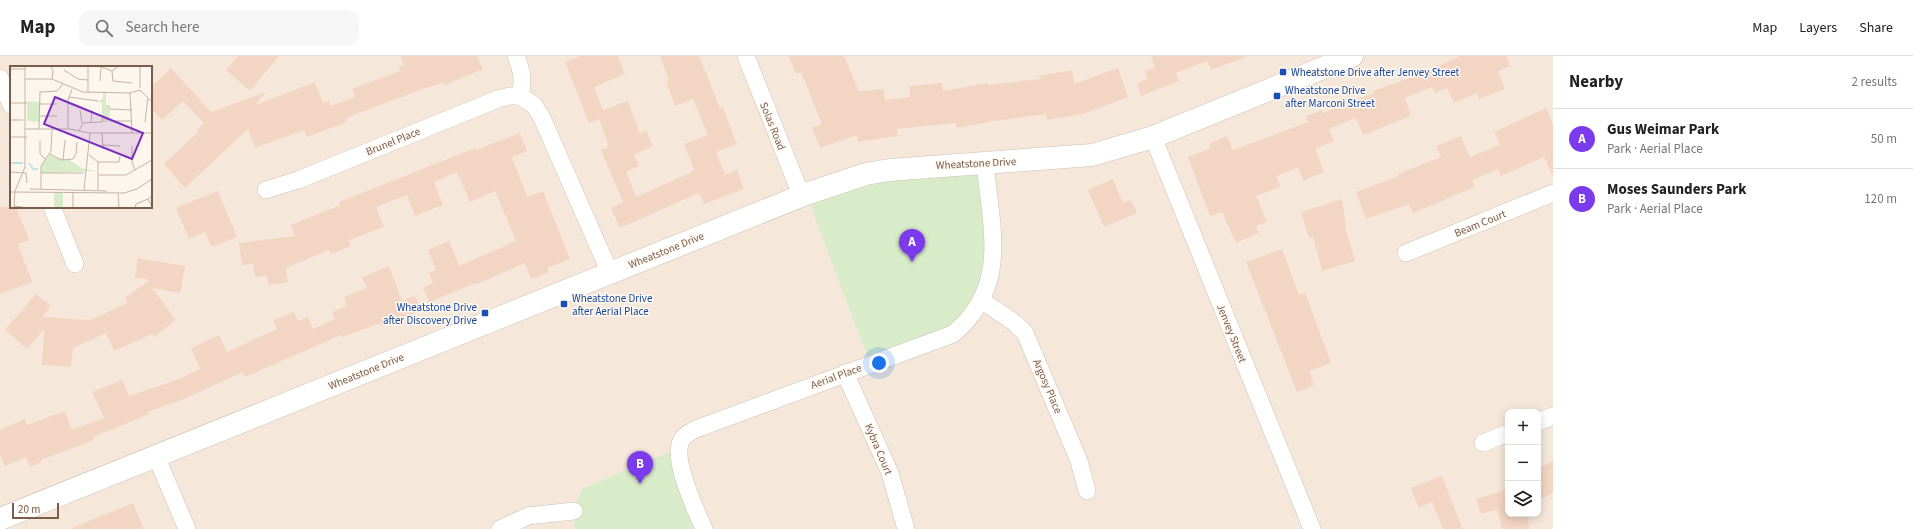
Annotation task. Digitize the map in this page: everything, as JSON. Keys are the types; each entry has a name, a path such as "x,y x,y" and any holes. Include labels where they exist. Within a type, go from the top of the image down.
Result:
{"street":[{"path":"516,56 520,66 523,82 520,96 534,105 542,118 610,273"},
{"name":"Solas Road","path":"746,56 801,195"},
{"name":"Wheatstone Drive","path":"0,518 801,195 866,174 889,170 1092,154 1153,137 1352,56"},
{"path":"0,78 10,103"},
{"name":"Brunel Place","path":"266,190 298,180 498,99 510,96 520,96"},
{"name":"Jenvey Street","path":"1153,137 1312,529"},
{"name":"Aerial Place","path":"704,529 684,479 679,448 683,438 696,429 953,334 974,314 988,287 994,254 985,163"},
{"name":"Beam Court","path":"1406,253 1553,193"},
{"path":"52,208 75,264"},
{"name":"Argosy Place","path":"981,300 1015,323 1025,332 1079,461 1087,491"},
{"name":"Kybra Court","path":"845,373 890,473 906,529"},
{"path":"1541,421 1553,416"},
{"path":"1483,443 1505,434"},
{"path":"156,456 187,529"},
{"path":"500,529 528,516 574,511"}],"shaded area":[{"path":"0,56 1553,56 1553,529 704,529 574,511 575,529 0,529"}],"green space":[{"path":"985,163 994,254 964,325 870,363 806,194"},
{"path":"679,448 704,529 575,529 574,511 582,489"}],"building":[{"path":"238,56 279,56 250,91 226,70"},
{"path":"400,56 477,56 483,69 445,85 444,82 346,118 347,122 307,137 304,130 255,148 248,129 185,188 164,164 198,132 197,130 204,123 183,101 162,120 152,109 152,86 171,68 211,112 266,92 255,105 315,82 323,103 329,100 331,106 355,97 352,89 400,71 399,67 404,65"},
{"path":"580,56 618,56 625,74 594,87 603,110 628,101 640,134 646,131 653,146 634,155 639,166 626,172 636,197 694,170 684,144 708,135 693,99 675,106 666,81 669,80 660,56 699,56 720,108 723,108 737,144 716,152 725,175 737,170 744,189 704,204 699,193 620,228 611,208 623,202 601,150 609,147 599,119 589,123 565,62"},
{"path":"788,56 844,56 859,91 884,89 885,100 910,97 909,86 942,83 943,91 987,83 988,85 1040,79 1039,76 1072,70 1074,84 1118,68 1128,97 1083,114 1047,120 1046,114 957,128 956,123 897,129 898,136 858,142 857,135 820,148 812,128 822,124 801,72 796,74"},
{"path":"1151,56 1246,57 1211,70 1207,61 1176,73 1179,81 1141,96 1137,83 1148,79 1145,71 1155,68"},
{"path":"1460,56 1506,56 1510,66 1498,71 1505,89 1479,99 1477,93 1454,103 1447,88 1435,93 1432,87 1405,98 1411,116 1363,135 1356,118 1329,129 1334,141 1315,149 1324,172 1303,181 1298,168 1276,176 1280,187 1256,196 1267,222 1256,226 1259,233 1236,243 1222,212 1210,216 1188,157 1211,148 1209,144 1227,136 1233,150 1308,122 1306,116 1322,110 1323,113 1374,93 1373,91 1418,75"},
{"path":"1546,108 1553,124 1553,177 1544,157 1501,176 1498,169 1472,180 1475,187 1413,213 1409,204 1366,219 1356,192 1399,176 1398,174 1441,157 1436,146 1461,136 1470,157 1500,145 1494,132"},
{"path":"520,133 527,151 512,157 527,197 543,191 570,259 547,268 549,272 531,279 525,263 477,284 476,283 429,302 423,288 433,283 429,273 436,270 428,250 449,241 459,266 516,241 495,191 470,202 457,172 434,182 443,205 415,216 407,195 376,207 384,227 349,240 351,246 331,254 329,250 286,268 288,282 268,285 267,276 255,277 253,264 242,265 239,243 295,236 291,225 340,205 339,202 475,148 476,150"},
{"path":"1113,179 1123,203 1131,200 1137,213 1104,227 1088,190"},
{"path":"218,191 237,237 212,247 205,232 189,239 176,208"},
{"path":"1342,199 1347,234 1355,261 1322,271 1313,237 1309,238 1301,212"},
{"path":"0,207 10,207 16,208 29,240 18,244 32,282 0,294"},
{"path":"1282,249 1299,295 1305,292 1331,363 1309,371 1314,385 1297,392 1246,262"},
{"path":"138,258 185,266 180,293 152,288 176,320 154,337 152,334 114,351 106,333 73,348 71,367 42,365 44,329 27,349 5,330 36,294 51,306 42,317 90,320 128,303 125,298 150,280 135,277"},
{"path":"389,266 402,301 415,296 421,310 382,326 381,323 342,337 341,335 245,377 243,372 184,399 148,412 149,414 93,437 94,440 41,460 42,462 30,467 26,457 5,466 0,454 0,430 25,419 27,425 65,411 72,430 104,418 92,392 122,380 129,396 179,379 200,369 191,348 219,335 227,352 277,329 273,320 294,312 298,321 308,317 313,329 335,319 332,312 347,306 344,297 367,288 362,277"},
{"path":"1553,461 1553,493 1541,499 1541,481 1541,467"},
{"path":"1442,476 1463,529 1443,529 1432,502 1419,508 1411,488"},
{"path":"1505,490 1505,517 1527,517 1530,529 1502,529 1497,509 1481,514 1476,499"},
{"path":"133,503 144,529 70,529"}],"place":[{"name":"Wheatstone Drive after Jenvey Street","path":"1283,72"},
{"name":"Wheatstone Drive after Marconi Street","path":"1277,96"},
{"name":"Gus Weimar Park","path":"912,262"},
{"name":"Wheatstone Drive after Aerial Place","path":"564,304"},
{"name":"Wheatstone Drive after Discovery Drive","path":"485,313"},
{"name":"Moses Saunders Park","path":"640,484"}]}
